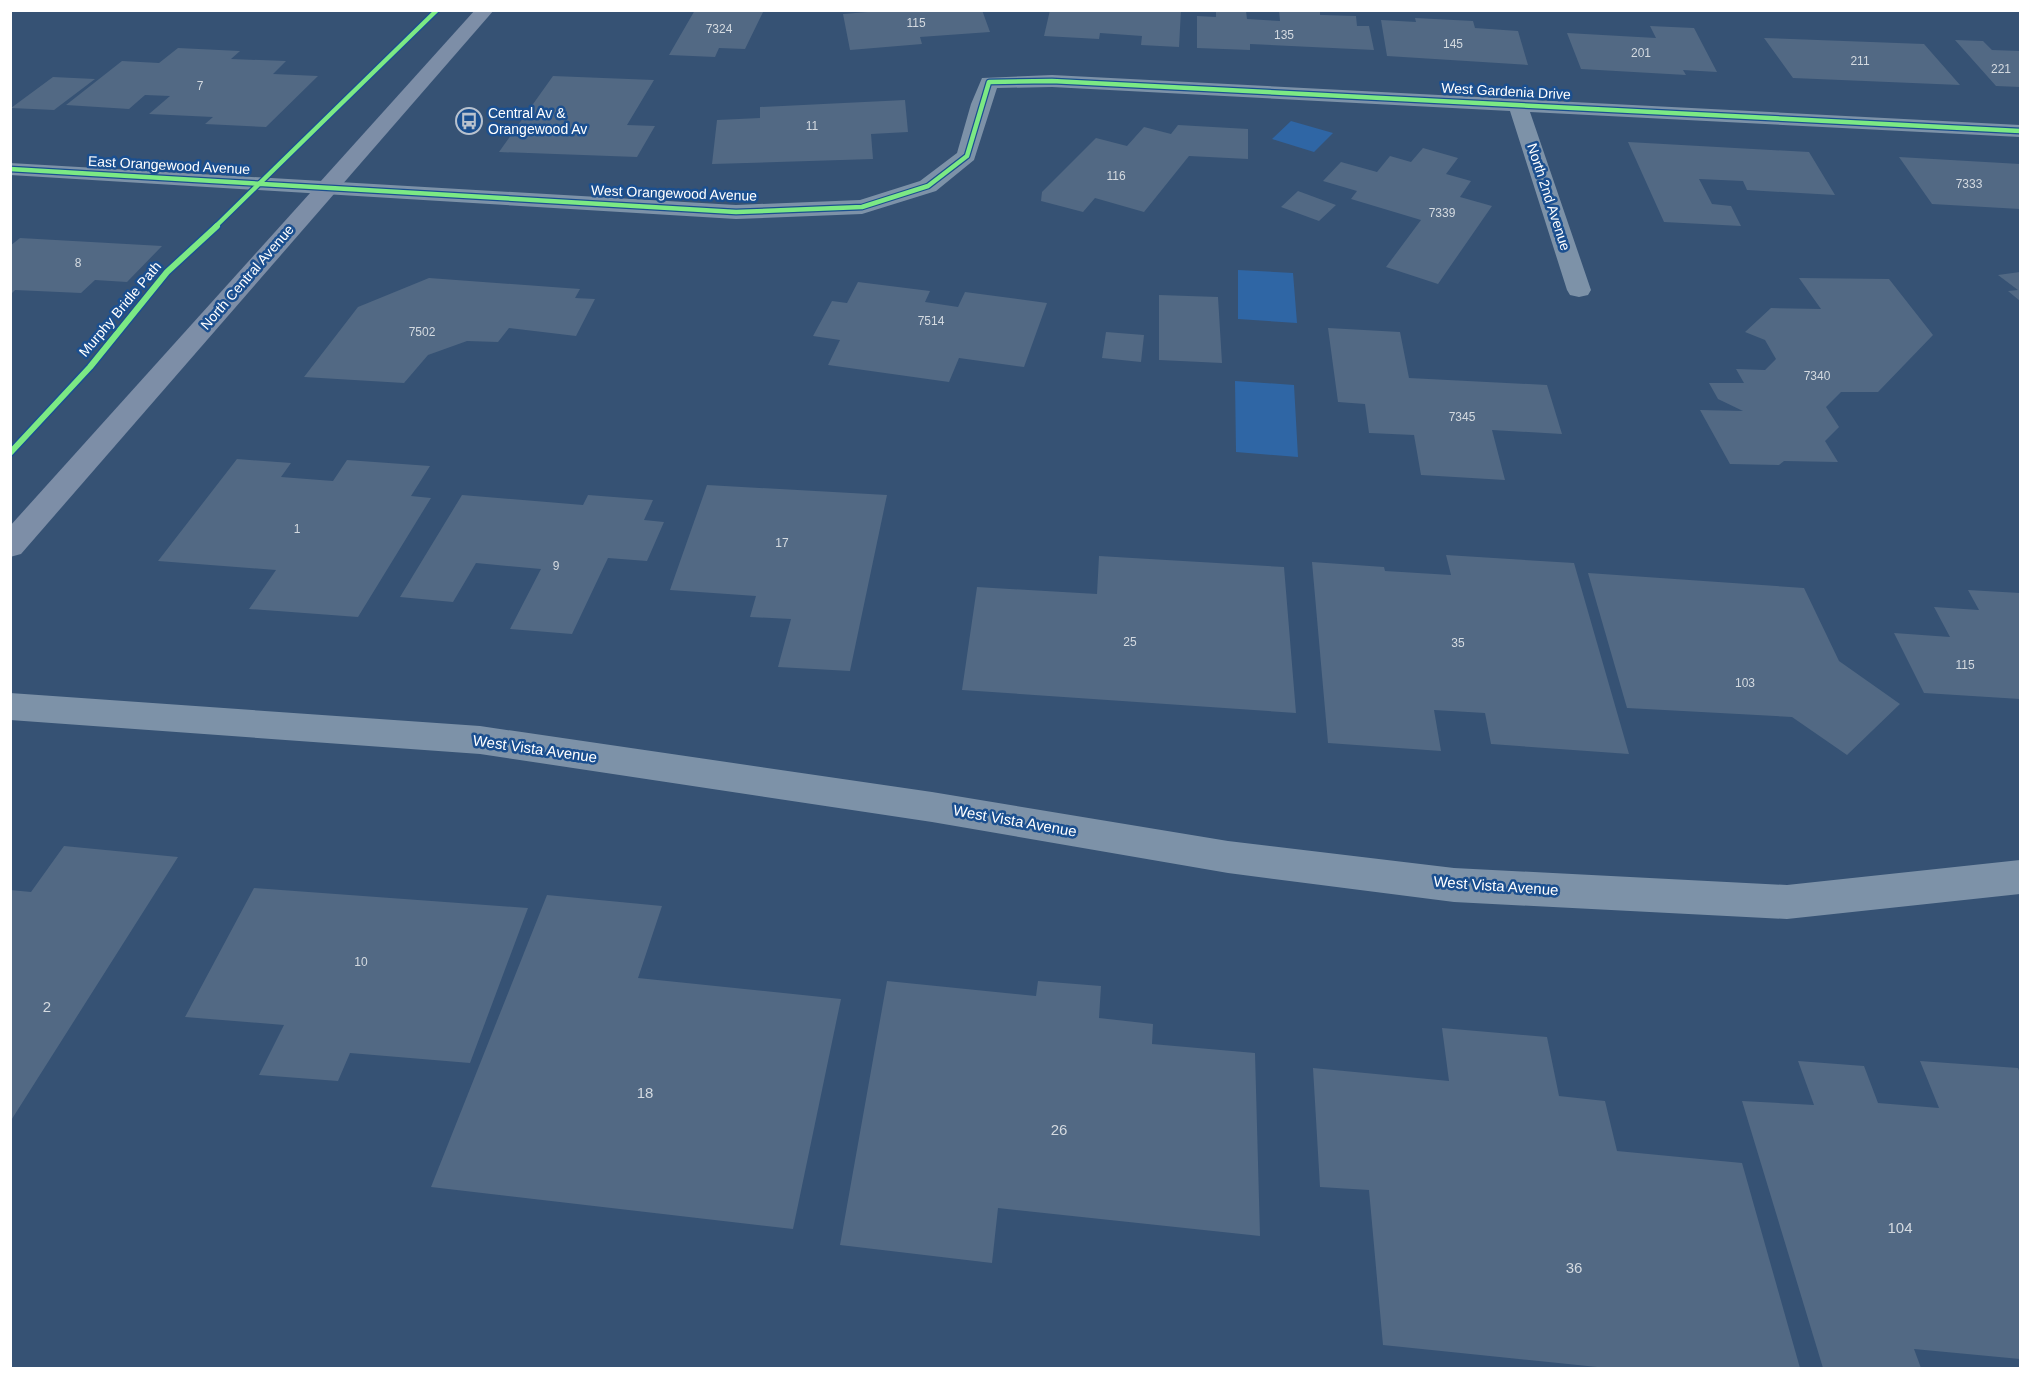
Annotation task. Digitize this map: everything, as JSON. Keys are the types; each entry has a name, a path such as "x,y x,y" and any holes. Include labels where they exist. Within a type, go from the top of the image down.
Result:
{"main road":[{"name":"North Central Avenue","path":"10,546 485,10"}],"street":[{"name":"West Gardenia Drive","path":"989,82 1052,81 2020,131"},
{"name":"West Orangewood Avenue","path":"325,189 735,212 862,207 928,186 967,156 989,82"},
{"name":"North 2nd Avenue","path":"1518,105 1579,290"},
{"name":"East Orangewood Avenue","path":"10,169 325,189"},
{"name":"West Vista Avenue","path":"10,706 480,740 932,807 1228,857 1454,885 1787,902 2020,878"}],"shaded area":[{"path":"1291,121 1333,133 1314,152 1272,139"},
{"path":"1238,270 1293,273 1297,323 1238,319"},
{"path":"1235,381 1294,385 1298,457 1236,452"}],"building":[{"path":"695,10 764,10 745,49 719,48 715,57 669,55"},
{"path":"892,10 982,10 990,32 920,37 922,44 850,50 843,14"},
{"path":"1050,10 1181,10 1179,47 1141,45 1142,36 1100,33 1099,39 1044,36"},
{"path":"1216,10 1246,11 1247,19 1280,21 1279,10 1320,11 1320,15 1356,16 1357,26 1369,26 1374,50 1250,44 1250,50 1197,48 1197,16 1216,17"},
{"path":"1415,18 1473,21 1475,28 1518,31 1528,65 1387,56 1381,20 1416,22"},
{"path":"1650,26 1694,28 1717,72 1683,70 1686,75 1581,69 1567,33 1656,38"},
{"path":"1764,38 1924,44 1960,85 1793,78"},
{"path":"1955,40 1983,41 1992,50 2020,51 2020,87 1996,86"},
{"path":"178,48 240,51 231,59 286,61 273,74 318,76 266,127 205,124 213,117 149,114 170,96 145,95 129,109 66,105 122,61 159,63"},
{"path":"553,76 654,80 627,125 655,126 637,157 499,152"},
{"path":"53,77 95,79 54,110 11,108"},
{"path":"905,100 908,132 871,134 873,159 712,164 717,120 760,118 760,107"},
{"path":"1178,125 1248,129 1248,159 1189,156 1144,212 1095,198 1083,212 1041,201 1042,192 1096,138 1127,146 1144,127 1171,134"},
{"path":"1628,142 1809,152 1835,195 1747,190 1743,181 1699,179 1712,204 1731,206 1741,226 1664,222"},
{"path":"1423,148 1458,158 1446,174 1471,181 1460,197 1492,206 1438,284 1386,267 1421,220 1351,199 1357,191 1323,181 1341,162 1377,172 1390,156 1411,162"},
{"path":"1899,157 2020,164 2020,209 1932,204"},
{"path":"1298,191 1336,205 1319,221 1281,207"},
{"path":"20,238 162,246 127,282 95,280 81,293 15,290 10,295 10,246"},
{"path":"2020,272 2020,301 2008,291 2018,290 1998,275"},
{"path":"429,278 580,289 575,298 595,299 576,336 509,328 498,342 467,341 428,355 404,383 304,377 358,307"},
{"path":"1799,278 1889,279 1933,335 1878,392 1841,392 1826,407 1839,427 1825,441 1838,462 1784,461 1779,465 1730,464 1700,410 1743,411 1718,399 1709,383 1744,383 1736,369 1765,370 1776,359 1765,340 1745,332 1771,308 1821,309"},
{"path":"858,282 930,291 925,302 958,307 965,292 1047,303 1024,367 959,358 949,382 828,365 840,340 813,336 832,301 847,303"},
{"path":"1159,295 1218,297 1222,363 1159,360"},
{"path":"1328,328 1400,332 1409,378 1547,385 1562,434 1492,430 1505,480 1421,475 1414,435 1369,433 1365,404 1338,402"},
{"path":"1106,332 1144,335 1141,362 1102,358"},
{"path":"237,459 291,463 281,477 333,481 347,460 430,466 411,496 431,498 358,617 249,609 276,570 158,561"},
{"path":"707,485 887,495 850,671 778,667 791,619 750,617 756,596 670,590"},
{"path":"462,495 583,505 588,495 653,500 644,520 664,522 647,561 608,558 572,634 510,629 541,569 476,563 453,602 400,597"},
{"path":"1446,555 1574,563 1629,754 1491,744 1485,713 1434,710 1441,751 1328,743 1312,562 1384,567 1385,571 1451,575"},
{"path":"1099,556 1284,567 1296,713 962,690 977,587 1097,594"},
{"path":"1588,573 1804,588 1839,661 1900,704 1847,755 1792,717 1627,708"},
{"path":"1968,590 2020,593 2020,699 1924,693 1894,633 1950,637 1934,607 1979,610"},
{"path":"64,846 178,857 10,1122 10,890 31,892"},
{"path":"254,888 528,908 470,1063 350,1053 338,1081 259,1075 284,1025 185,1017"},
{"path":"547,895 662,906 638,978 841,999 793,1229 431,1187"},
{"path":"887,981 1036,996 1038,981 1101,986 1099,1018 1153,1024 1152,1044 1255,1053 1260,1236 998,1208 992,1263 840,1245"},
{"path":"1442,1028 1547,1037 1559,1096 1605,1101 1617,1151 1742,1163 1800,1368 1607,1368 1383,1345 1369,1190 1320,1187 1313,1068 1449,1081"},
{"path":"1798,1061 1864,1066 1878,1103 1939,1108 1920,1061 2018,1068 2020,1073 2020,1359 1914,1349 1921,1368 1823,1368 1742,1101 1814,1105"}],"cycle path":[{"name":"Murphy Bridle Path","path":"10,453 90,367 167,272 262,184 437,10"},
{"path":"10,169 736,212 862,207 928,186 967,156 989,82 1052,81 2020,131"}],"place":[{"name":"Central Av & Orangewood Av","path":"469,121"}]}
